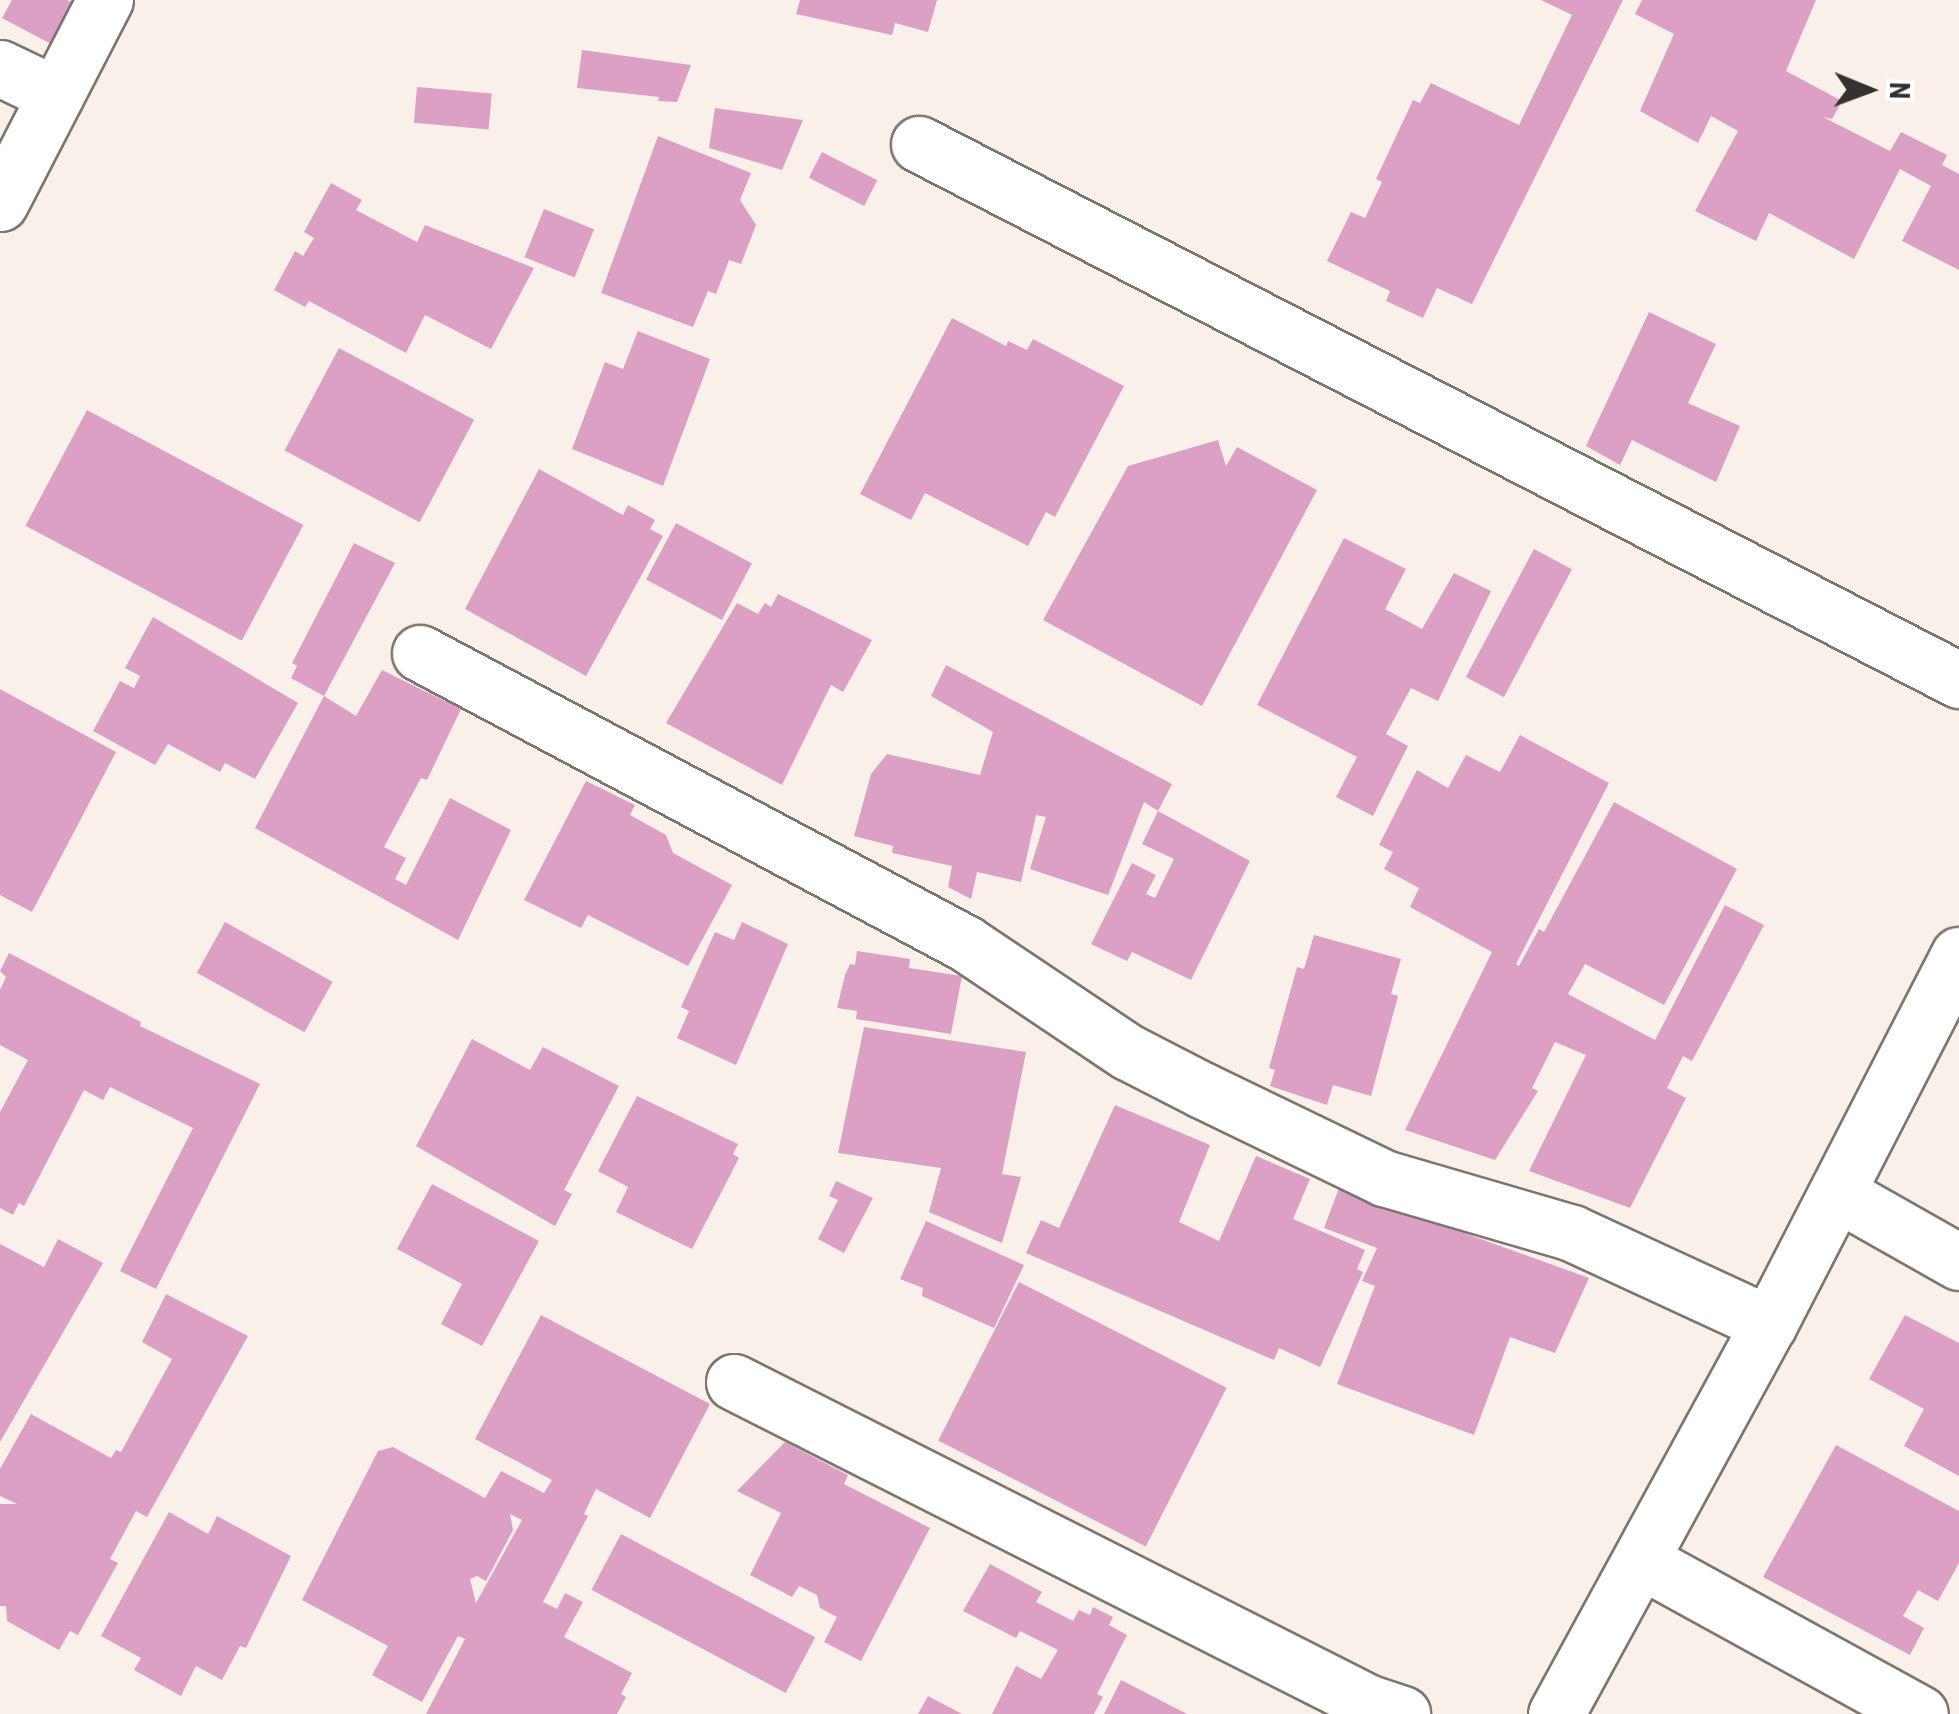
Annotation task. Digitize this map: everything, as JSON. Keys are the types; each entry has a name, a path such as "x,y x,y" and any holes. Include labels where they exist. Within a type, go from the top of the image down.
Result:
{"street":[{"path":"0,202 106,0"},
{"path":"0,68 56,96"},
{"path":"919,144 1959,680"},
{"path":"420,652 965,943 1128,1052 1204,1091 1384,1178 1572,1233 1769,1324"},
{"path":"1556,1714 1769,1324 1959,955"},
{"path":"1837,1192 1959,1262"},
{"path":"734,1382 1370,1703 1402,1714"},
{"path":"1642,1561 1920,1714"}],"building":[{"path":"12,0 73,3 51,44 2,18"},
{"path":"800,0 937,0 928,32 895,23 892,35 796,14"},
{"path":"1541,0 1623,0 1472,304 1437,288 1423,318 1386,301 1390,291 1327,261 1351,212 1365,218 1382,182 1376,179 1413,100 1420,103 1431,83 1519,125 1572,15"},
{"path":"1642,0 1816,0 1786,71 1842,101 1832,119 1823,117 1890,151 1901,132 1947,155 1942,165 1959,174 1959,270 1902,241 1931,186 1900,169 1854,259 1769,213 1756,241 1695,211 1738,131 1711,116 1698,143 1640,111 1674,34 1635,14"},
{"path":"582,50 691,65 677,102 658,101 659,97 577,88"},
{"path":"417,87 492,94 489,129 414,123"},
{"path":"715,108 803,120 782,170 709,148"},
{"path":"658,136 751,173 740,200 756,225 741,264 729,260 716,294 708,291 693,327 601,293"},
{"path":"822,152 877,180 864,206 809,178"},
{"path":"331,183 362,200 356,210 417,242 425,225 534,268 491,349 425,315 406,353 309,301 305,307 274,290 295,251 303,256 314,238 304,232"},
{"path":"544,209 594,229 575,277 525,257"},
{"path":"1649,312 1716,344 1688,403 1740,426 1716,482 1632,440 1620,465 1586,446"},
{"path":"952,318 1006,346 1008,341 1027,350 1033,339 1124,386 1055,517 1046,512 1028,546 925,493 911,520 860,494"},
{"path":"638,331 710,359 663,486 572,449 605,362 623,369"},
{"path":"339,348 474,420 420,522 285,450"},
{"path":"87,410 303,525 242,641 25,526"},
{"path":"1218,440 1226,466 1237,447 1317,490 1202,706 1043,620 1128,466"},
{"path":"539,469 623,515 628,505 655,520 650,529 663,536 586,676 465,609"},
{"path":"676,523 752,563 722,620 646,580"},
{"path":"1344,538 1406,569 1385,609 1422,629 1454,573 1491,591 1438,701 1411,688 1386,734 1408,746 1373,816 1336,797 1357,757 1257,705"},
{"path":"354,543 395,563 324,696 291,678 297,666 292,663"},
{"path":"1534,549 1572,569 1504,697 1466,677"},
{"path":"778,594 872,640 843,692 831,685 782,785 666,723 737,603 758,614 765,603 771,607"},
{"path":"153,617 298,703 255,779 225,763 220,772 168,744 155,765 93,731 120,681 134,688 140,676 125,668"},
{"path":"946,665 1172,784 1158,811 1144,802 1108,895 1030,869 1046,817 1036,815 1021,882 977,872 971,899 948,887 952,866 892,853 893,846 854,836 871,774 887,754 980,775 993,732 931,696"},
{"path":"382,670 461,709 427,780 421,778 384,847 406,858 395,879 406,885 450,798 511,830 458,940 255,828 324,696 356,716"},
{"path":"0,689 116,752 32,912 0,895"},
{"path":"1520,735 1609,783 1516,964 1519,966 1539,929 1544,932 1614,802 1737,869 1664,1005 1585,964 1568,994 1655,1040 1725,905 1764,925 1692,1061 1683,1056 1667,1088 1686,1098 1630,1208 1529,1171 1586,1055 1555,1042 1532,1088 1538,1091 1495,1160 1405,1130 1492,952 1410,907 1419,888 1384,869 1393,852 1379,845 1417,770 1448,788 1466,755 1500,772"},
{"path":"586,781 635,805 630,815 666,835 673,853 732,885 688,966 588,915 581,928 524,900"},
{"path":"1158,811 1250,861 1191,980 1132,952 1127,961 1091,944 1132,863 1156,875 1146,894 1155,898 1174,859 1142,844"},
{"path":"225,922 333,982 304,1032 197,973"},
{"path":"742,922 788,944 736,1065 677,1038 689,1011 681,1007 715,932 734,940"},
{"path":"1314,935 1401,959 1391,994 1398,996 1371,1096 1333,1085 1327,1105 1270,1086 1275,1070 1269,1068 1297,967 1304,969"},
{"path":"857,951 910,959 909,968 962,976 951,1034 856,1019 857,1011 837,1008 845,975 850,964 855,965"},
{"path":"9,953 141,1022 140,1026 260,1084 156,1289 120,1271 193,1128 110,1087 103,1100 84,1090 24,1206 19,1203 13,1215 0,1208 0,1112 28,1060 0,1045 0,990 6,977 0,971"},
{"path":"864,1027 1026,1052 1002,1174 1021,1177 1002,1243 929,1212 941,1168 838,1153"},
{"path":"472,1039 530,1070 543,1047 619,1086 564,1190 572,1194 555,1226 416,1146"},
{"path":"637,1096 738,1144 733,1154 739,1158 692,1249 616,1212 628,1187 598,1171"},
{"path":"1115,1105 1210,1145 1179,1222 1219,1241 1256,1156 1310,1179 1293,1219 1365,1250 1357,1269 1363,1272 1320,1367 1279,1348 1274,1360 1026,1253 1041,1220 1059,1228"},
{"path":"836,1181 873,1198 844,1253 818,1239 838,1200 829,1196"},
{"path":"432,1184 539,1241 482,1346 441,1324 462,1284 397,1249"},
{"path":"1339,1188 1589,1278 1555,1353 1510,1337 1474,1435 1337,1384 1375,1286 1362,1281 1377,1248 1324,1228"},
{"path":"926,1221 1024,1265 994,1328 922,1296 923,1288 900,1279"},
{"path":"58,1239 103,1263 0,1442 0,1244 44,1267"},
{"path":"1019,1282 1227,1388 1146,1546 938,1441"},
{"path":"166,1294 248,1336 147,1517 136,1511 110,1559 118,1563 78,1635 70,1631 59,1650 7,1621 6,1606 0,1606 0,1504 17,1504 0,1496 0,1469 31,1414 111,1458 116,1450 121,1452 172,1359 142,1342"},
{"path":"541,1315 710,1404 650,1518 596,1489 584,1514 588,1516 543,1602 557,1609 565,1593 583,1602 564,1637 632,1673 621,1694 626,1697 617,1714 426,1714 465,1639 458,1636 422,1702 372,1675 388,1646 302,1600 378,1451 393,1447 485,1498 501,1471 544,1493 552,1480 475,1439","holes":["510,1514 522,1520 476,1603 470,1579 477,1576 486,1581 513,1530"]},
{"path":"1905,1315 1959,1343 1959,1476 1904,1446 1924,1409 1869,1379"},
{"path":"785,1442 848,1475 844,1484 930,1528 861,1661 824,1642 837,1617 820,1608 817,1595 799,1586 792,1597 750,1575 781,1513 737,1491"},
{"path":"1836,1445 1959,1511 1959,1563 1938,1601 1918,1590 1903,1616 1924,1628 1910,1655 1763,1577"},
{"path":"169,1512 208,1534 217,1516 291,1556 246,1648 240,1646 222,1680 196,1666 181,1696 134,1670 141,1658 101,1636"},
{"path":"621,1534 815,1637 786,1693 591,1590"},
{"path":"990,1564 1042,1592 1036,1602 1073,1621 1079,1610 1090,1615 1093,1607 1113,1617 1109,1625 1127,1635 1097,1694 1103,1697 1094,1714 992,1714 1016,1666 1041,1679 1058,1650 1020,1631 1016,1638 963,1611"},
{"path":"1121,1680 1187,1714 1104,1714"},
{"path":"928,1696 962,1714 918,1714"}]}
